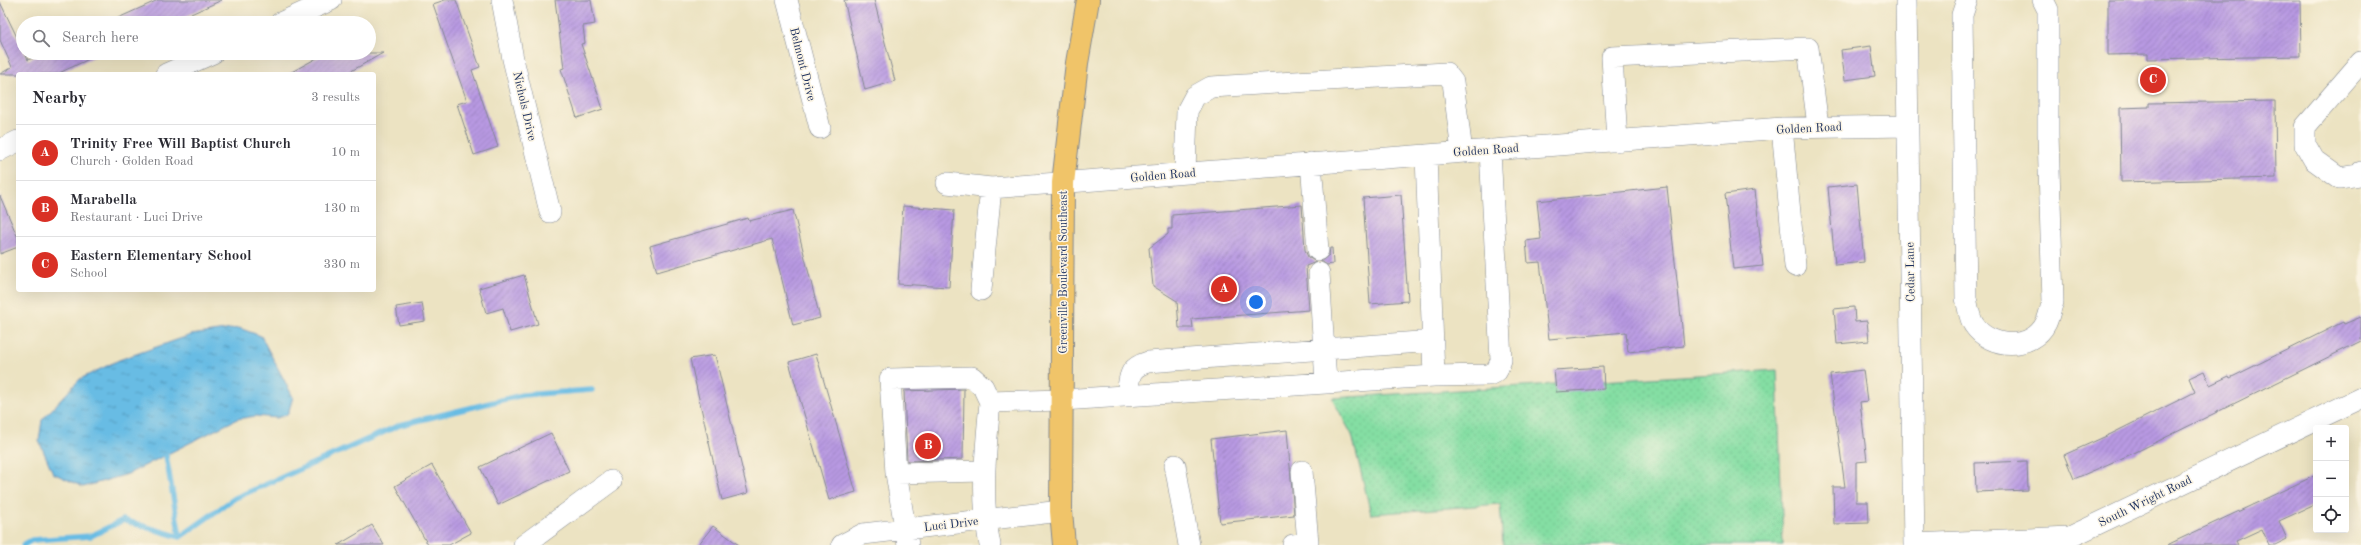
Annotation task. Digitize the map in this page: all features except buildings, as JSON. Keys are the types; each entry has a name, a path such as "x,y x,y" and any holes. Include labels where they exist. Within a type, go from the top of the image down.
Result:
{"highway":[{"name":"Greenville Boulevard Southeast","path":"1064,545 1061,511 1063,184 1078,62 1088,0"}],"street":[{"path":"296,16 331,0"},
{"name":"Nichols Drive","path":"502,0 513,59 550,212"},
{"name":"Belmont Drive","path":"787,0 820,128"},
{"name":"Cedar Lane","path":"1906,0 1914,544"},
{"path":"1968,0 1962,15 1966,298 1973,324 1990,340 2009,344 2029,339 2046,324 2053,302 2048,134 2048,10 2043,0"},
{"path":"1618,141 1612,57 1808,48 1818,126"},
{"path":"170,72 197,60"},
{"path":"2361,62 2305,127 2305,144 2314,160 2339,178 2358,175 2361,172"},
{"path":"1185,172 1187,111 1195,96 1211,87 1446,73 1453,82 1462,152"},
{"name":"Golden Road","path":"947,183 991,188 1063,184 1185,172 1782,128 1818,126 1908,126"},
{"path":"1782,128 1795,266"},
{"path":"0,150 16,142"},
{"path":"990,402 1062,400 1127,394 1434,376 1489,375 1497,371 1501,360 1490,150"},
{"path":"1426,155 1434,376"},
{"path":"1312,163 1318,250"},
{"path":"981,290 991,188"},
{"path":"1319,273 1326,382"},
{"path":"1127,394 1131,371 1138,364 1148,362 1433,341"},
{"path":"906,537 896,472 890,378 972,377 983,387 990,402 984,471 984,520 990,545"},
{"name":"South Wright Road","path":"1914,544 2070,537 2361,398"},
{"path":"1175,465 1189,545"},
{"path":"896,472 984,471"},
{"path":"1293,545 1308,544 1302,471"},
{"path":"524,545 611,481"},
{"name":"Luci Drive","path":"842,545 863,534 906,537 984,520 1061,511"}],"green space":[{"path":"1777,370 1783,545 1503,545 1500,504 1371,514 1352,435 1332,398"}],"water":[{"path":"239,328 261,336 293,397 288,414 277,418 256,416 237,419 128,474 83,487 53,473 39,441 42,420 80,379 119,360 191,335"}],"waterway":[{"path":"180,537 235,498 400,425 522,395 592,390"},
{"path":"166,456 180,537"},
{"path":"23,545 32,540 91,536 123,520 180,537"}],"place":[{"name":"Eastern Elementary School","path":"2153,80"},
{"name":"Trinity Free Will Baptist Church","path":"1224,289"},
{"name":"Marabella","path":"928,446"}]}
